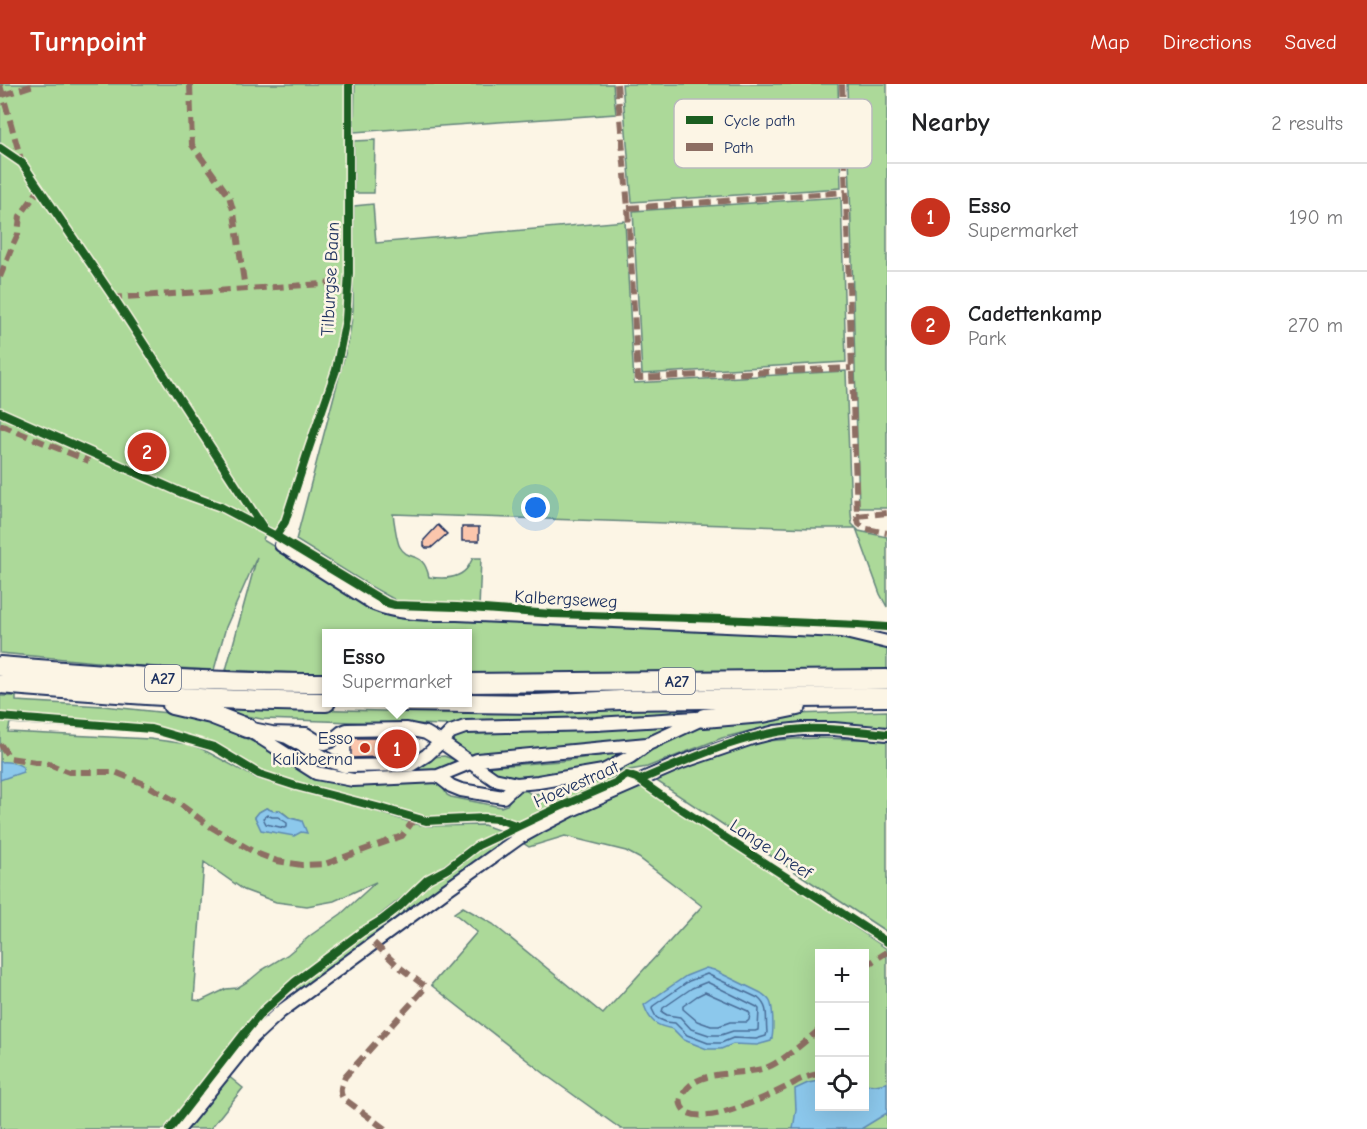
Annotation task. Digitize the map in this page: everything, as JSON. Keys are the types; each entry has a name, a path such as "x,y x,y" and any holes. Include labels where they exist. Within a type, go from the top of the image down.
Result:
{"highway":[{"name":"A27","path":"0,666 122,676 322,683"},
{"name":"A27","path":"472,683 887,679"},
{"name":"A27","path":"0,684 123,694 322,702"},
{"name":"A27","path":"123,694 211,714 247,728"},
{"name":"A27","path":"472,703 536,704 621,700 887,697"},
{"name":"A27","path":"704,718 763,713 844,698"}],"street":[{"name":"Kalbergseweg","path":"281,545 374,604 385,609 416,614 841,631 887,642"},
{"name":"A27","path":"247,728 306,734 325,743 347,730 407,729 426,733 494,779 517,784 556,780 603,771 630,757 648,744 704,718"},
{"name":"A27","path":"272,732 287,737 330,761 345,766 411,765 427,755 451,732 465,727 596,724 704,718"},
{"name":"A27","path":"247,728 316,773 352,780 438,776 477,760 648,744"},
{"name":"Hoevestraat","path":"180,1129 253,1037 280,1012 519,838 574,809 682,762 752,738 775,732 802,729 834,729 887,734"},
{"name":"A27","path":"438,776 461,790 503,797 517,784"}],"green space":[{"path":"0,84 346,84 345,282 341,338 305,474 276,533 268,526 263,540 373,607 841,634 887,647 887,672 472,675 472,629 322,629 322,674 226,670 257,557 226,627 214,670 140,666 0,653"},
{"path":"355,84 613,84 616,114 354,132"},
{"path":"622,84 838,84 838,99 674,99 674,168 840,168 841,188 632,202"},
{"path":"847,84 887,84 887,508 859,508 849,168 872,168 872,99 847,99"},
{"path":"375,140 374,193 354,193 354,141"},
{"path":"841,197 846,362 642,374 633,211"},
{"path":"373,204 376,243 625,221 634,383 846,371 851,513 852,524 856,528 393,514 400,547 407,554 420,559 429,577 456,576 465,571 473,558 481,558 479,609 414,606 397,601 296,540 349,339 353,310 354,206"},
{"path":"856,528 859,531 887,537 887,607"},
{"path":"0,696 16,696 16,701 103,706 168,713 198,719 321,773 433,781 440,783 447,795 451,797 501,807 507,805 512,796 522,788 531,794 560,792 599,781 617,767 695,723 795,714 887,711 887,727 775,729 749,731 722,738 647,767 624,771 597,788 517,824 494,817 407,815 353,798 263,775 188,738 157,733 10,723 8,732 150,739 188,744 256,778 416,824 427,826 484,825 501,831 476,843 427,877 272,999 164,1129 0,1129","holes":["266,808 273,811 280,810 290,818 302,821 262,830 255,817","204,862 244,890 276,902 307,906 334,901 376,882 341,914 287,955 237,988 226,989 201,1001 194,1000"]},
{"path":"192,706 421,712 699,708 650,715 445,725 262,719"},
{"path":"672,726 653,737 633,743 493,752 468,756 445,741 468,730"},
{"path":"817,738 887,740 887,932 652,778 748,745 776,740"},
{"path":"632,751 609,766 502,780 484,767 561,761"},
{"path":"444,756 461,762 443,770 410,772 432,757"},
{"path":"643,784 887,949 887,1129 621,1129 550,1078 431,985 477,932 454,913 463,907 493,924 603,1014 702,906 639,858 626,851 565,836 529,847 520,841"},
{"path":"504,838 509,840 297,995 296,986 408,902 429,882 478,848"},
{"path":"227,1075 243,1088 210,1129 186,1129"}],"water":[{"path":"0,762 18,764 23,767 23,772 0,780"},
{"path":"266,808 273,811 279,810 290,818 302,821 307,833 301,832 294,836 261,830 255,817"},
{"path":"706,968 761,993 768,999 773,1017 771,1041 757,1045 733,1044 721,1049 707,1049 684,1040 673,1029 658,1025 651,1019 644,1005 686,976"},
{"path":"815,1082 815,1111 869,1111 869,1084 887,1083 887,1113 861,1129 793,1129 796,1110 795,1089"}],"building":[{"path":"438,525 447,534 431,548 426,548 424,540"},
{"path":"462,527 479,527 479,541 462,541"},
{"path":"351,738 410,738 410,756 351,758"}],"marked path":[{"path":"3,95 37,84"},
{"path":"190,84 192,145 229,196 234,213 245,289"},
{"path":"617,84 628,208 638,378 851,368"},
{"path":"842,84 843,99"},
{"path":"0,85 22,163"},
{"path":"845,168 857,516 859,524 867,529 887,533"},
{"path":"0,277 18,234 20,216 38,191"},
{"path":"628,208 846,192"},
{"path":"110,298 352,282"},
{"path":"0,425 89,461"},
{"path":"857,516 887,513"},
{"path":"0,744 10,758 49,764 69,772 115,772 147,785 177,802 211,827 256,853 277,861 302,865 325,864 402,836 413,821"},
{"path":"374,943 398,966 426,987 345,1077 341,1088 343,1098 385,1129"},
{"path":"869,964 887,952"},
{"path":"815,1033 788,1055 768,1067 710,1076 699,1080 690,1085 683,1094 681,1104 684,1110 693,1115 722,1113 815,1075"}],"cycle path":[{"name":"Tilburgse Baan","path":"276,536 285,522 336,370 346,319 349,273 349,84"},
{"path":"0,148 22,163 114,298 264,529"},
{"path":"0,412 182,493 221,507 276,536 387,603 395,605 552,614 887,627"},
{"path":"0,717 151,729 214,747 259,774 426,821 484,818 498,819 518,826"},
{"path":"640,780 720,747 783,731 825,729 887,734"},
{"name":"Lange Dreef","path":"170,1129 262,1012 295,982 362,932 382,920 428,879 447,869 477,846 615,783 627,775 636,778 887,942"}],"place":[{"name":"Cadettenkamp","path":"147,452"},
{"name":"Esso Kalixberna","path":"365,748"},
{"name":"Esso","path":"397,749"}]}
